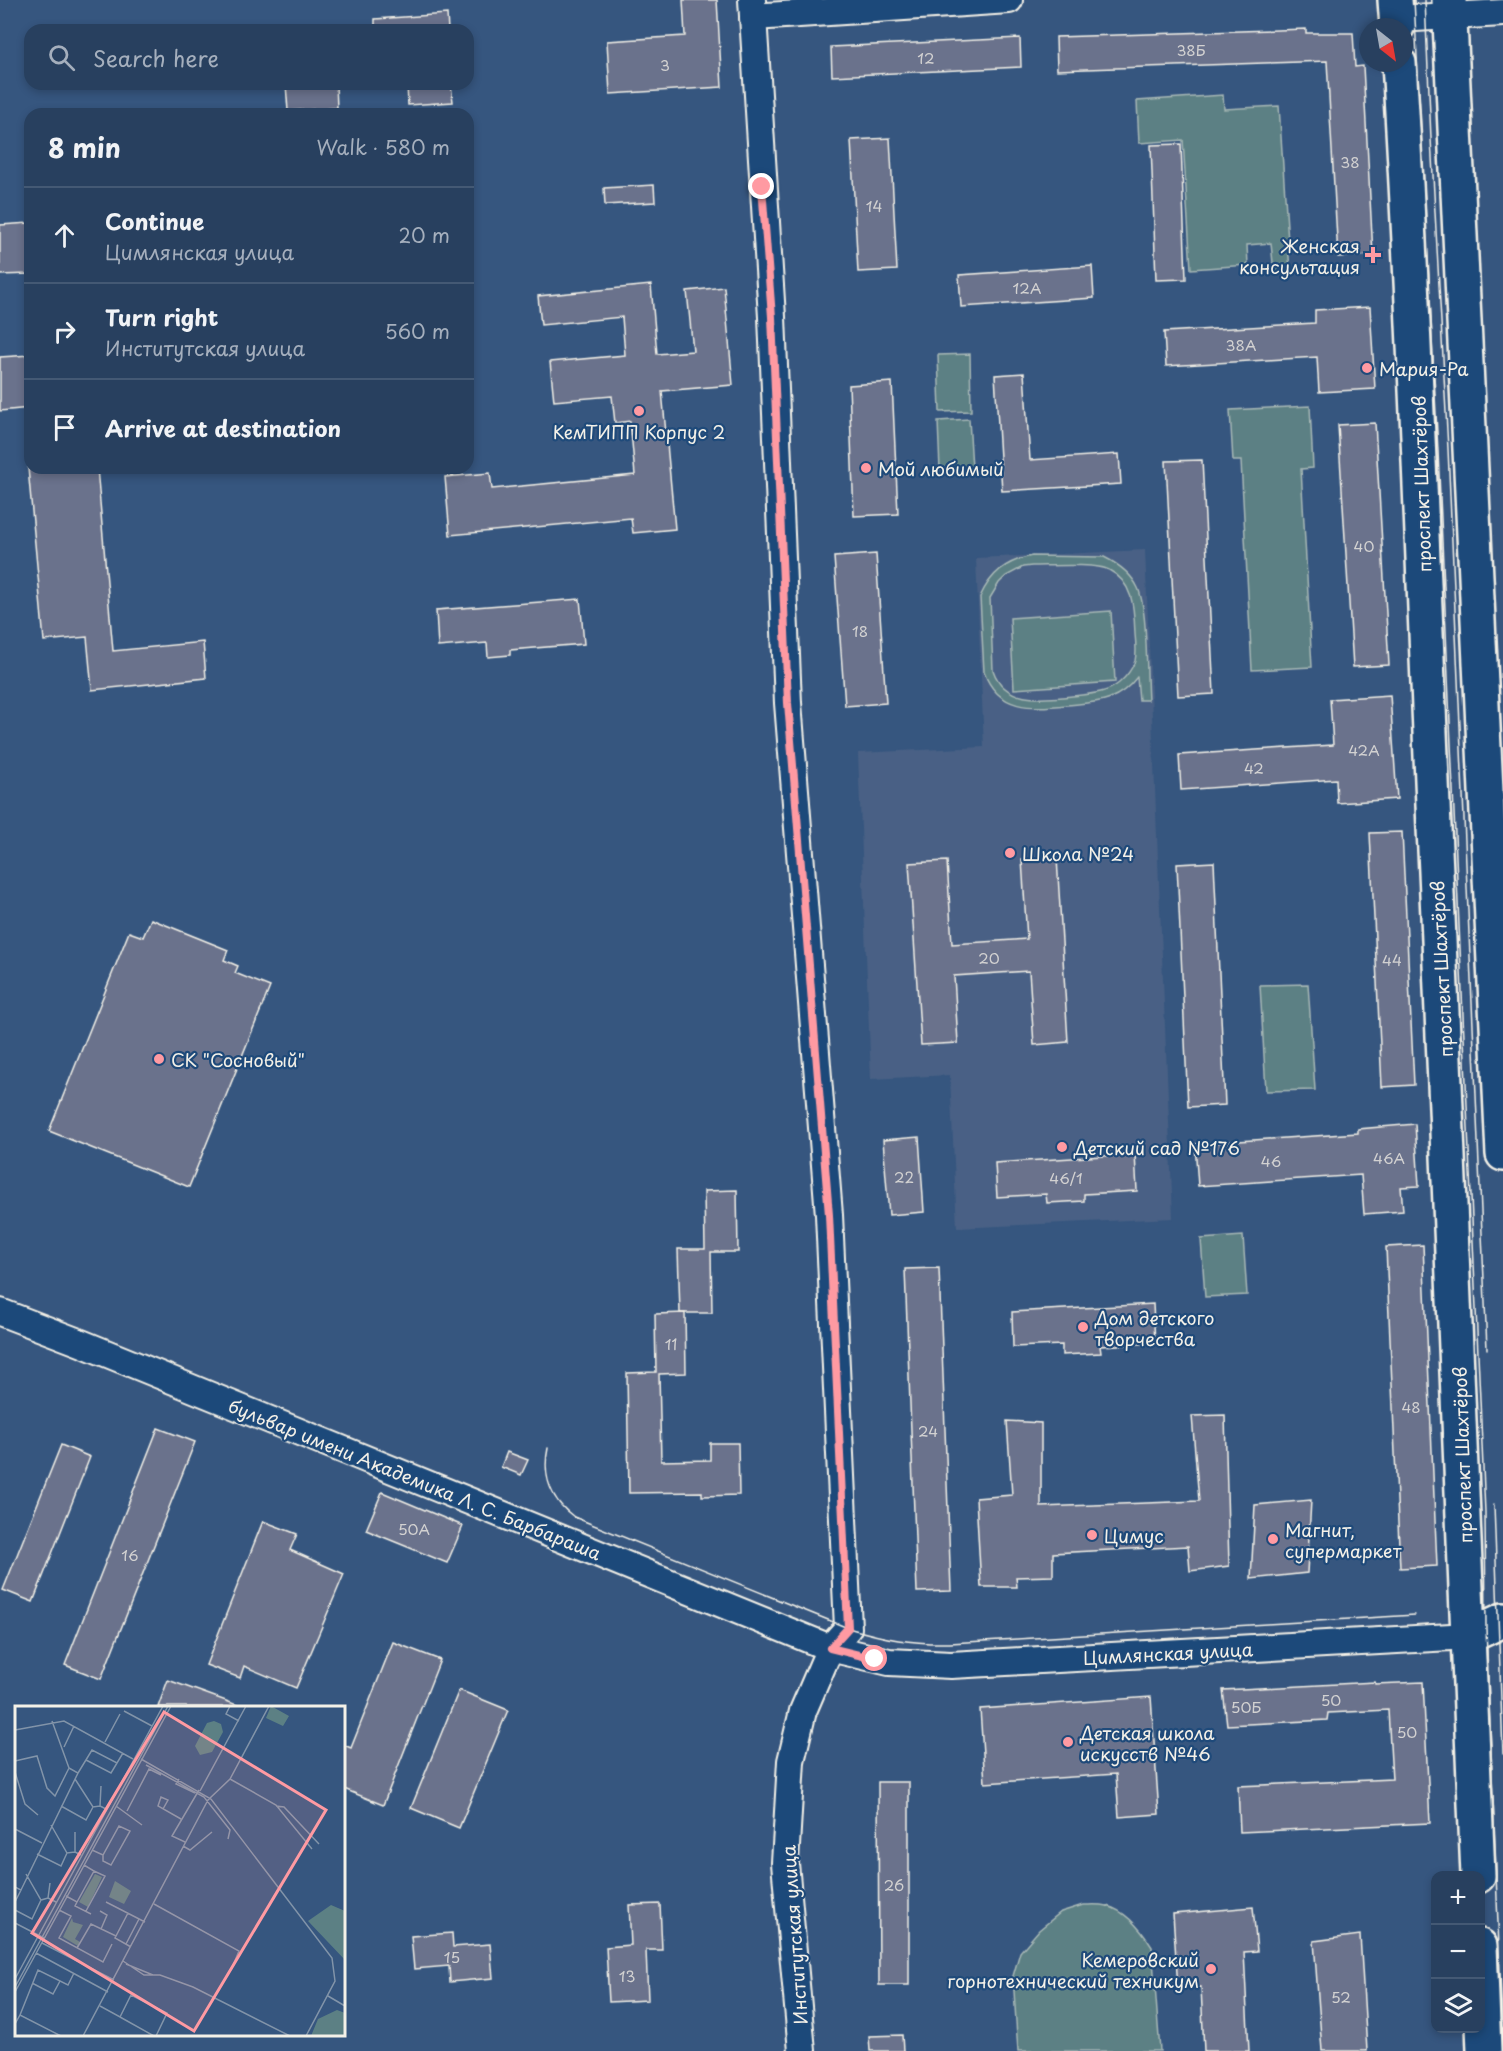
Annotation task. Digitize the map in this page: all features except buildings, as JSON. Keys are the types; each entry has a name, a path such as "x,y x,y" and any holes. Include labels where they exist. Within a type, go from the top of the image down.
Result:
{"main road":[{"path":"1449,8 1503,1154"},
{"name":"проспект Шахтёров","path":"1401,72 1413,292 1453,1217 1478,1871"},
{"name":"Цимлянская улица","path":"1469,1636 1503,1620"},
{"path":"1482,1979 1485,2051"}],"street":[{"path":"752,9 1008,0"},
{"path":"1396,15 1449,8 1503,13"},
{"name":"Институтская улица","path":"752,9 772,317 788,703 829,1215 848,1628 830,1648 803,1712 791,1761 785,1863 802,2051"},
{"name":"бульвар имени Академика Л. С. Барбараша","path":"0,1312 830,1648"},
{"name":"Цимлянская улица","path":"830,1648 889,1662 951,1665 1469,1636"}],"shaded area":[{"name":"Школа №24","path":"1145,550 1173,1218 957,1228 950,1075 871,1079 858,753 984,747 976,558"}],"green space":[{"path":"1223,95 1224,109 1279,106 1290,272 1274,273 1271,243 1247,245 1248,265 1191,269 1183,140 1139,143 1137,101"},
{"path":"970,354 971,411 940,412 938,355"},
{"path":"1310,406 1313,468 1301,469 1312,667 1252,670 1241,461 1233,461 1230,410"},
{"path":"969,419 972,468 940,470 938,421"},
{"path":"1032,556 1104,557 1128,573 1138,588 1144,611 1148,700 1139,700 1137,677 1122,692 1106,700 1041,707 1029,707 1007,701 990,685 984,672 980,597 989,581 1000,569","holes":["1023,567 1103,568 1117,575 1128,589 1133,606 1136,654 1130,670 1114,687 1091,694 1037,698 1016,694 1006,689 999,681 993,670 990,598 1006,576"]},
{"path":"1111,611 1115,682 1014,689 1010,618"},
{"path":"1308,984 1315,1090 1266,1091 1260,985"},
{"path":"1243,1236 1247,1295 1205,1297 1201,1239"},
{"path":"1083,1905 1104,1905 1121,1912 1138,1928 1152,1947 1160,2051 1018,2051 1013,1976 1020,1952 1039,1930 1061,1912"}],"tram line":[{"path":"1414,0 1438,451 1485,1512 1486,1628 1503,2046"},
{"path":"1425,0 1448,449 1487,1349"},
{"path":"548,1448 546,1468 550,1487 559,1503 574,1517 848,1628 886,1638 910,1642 950,1643 1415,1615"},
{"path":"1494,1505 1503,1754"}],"place":[{"name":"Женская консультация","path":"1373,255"},
{"name":"Мария-Ра","path":"1367,368"},
{"name":"КемТИПП Корпус 2","path":"639,411"},
{"name":"Мой любимый","path":"866,468"},
{"name":"Школа №24","path":"1010,853"},
{"name":"СК \"Сосновый\"","path":"159,1059"},
{"name":"Детский сад №176","path":"1062,1147"},
{"name":"Дом детского творчества","path":"1083,1327"},
{"name":"Цимус","path":"1092,1535"},
{"name":"Магнит, супермаркет","path":"1273,1539"},
{"name":"Детская школа искусств №46","path":"1068,1742"},
{"name":"Кемеровский горнотехнический техникум","path":"1211,1969"}],"route":[{"path":"762,187 772,317 788,703 829,1215 848,1628 830,1648 875,1659"}]}
